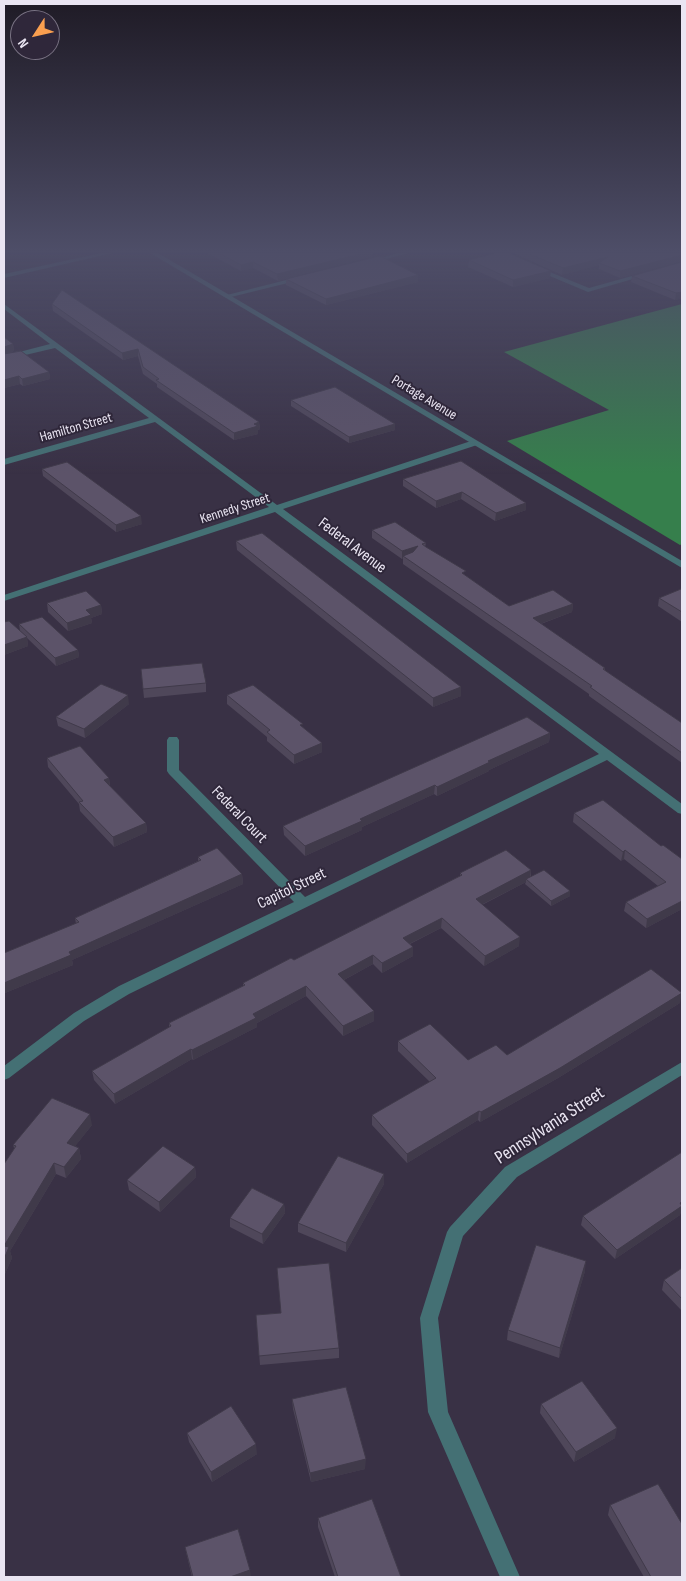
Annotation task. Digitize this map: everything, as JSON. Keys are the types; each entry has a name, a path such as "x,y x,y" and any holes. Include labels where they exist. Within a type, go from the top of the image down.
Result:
{"street":[{"name":"Federal Avenue","path":"32,327 682,810"},
{"name":"Portage Avenue","path":"279,327 682,565"},
{"path":"4,358 56,345"},
{"name":"Hamilton Street","path":"4,462 156,419"},
{"name":"Kennedy Street","path":"4,598 474,443"},
{"name":"Federal Court","path":"173,740 173,771 303,903"},
{"name":"Capitol Street","path":"4,1074 79,1017 124,990 608,755"},
{"name":"Pennsylvania Street","path":"510,1577 438,1412 430,1318 456,1232 511,1172 682,1068"}],"green space":[{"path":"598,327 682,327 682,544 680,545 507,441 609,410 504,352"}],"building":[{"path":"85,327 117,327 259,422 254,424 258,426 234,433 156,380 159,379 143,367 138,349 122,353"},
{"path":"4,337 13,344 4,347"},
{"path":"21,351 49,372 22,379 19,376 4,380 4,354"},
{"path":"335,387 395,424 349,437 291,400"},
{"path":"461,461 526,503 496,513 462,492 436,501 403,479"},
{"path":"67,462 141,516 116,525 42,469"},
{"path":"395,522 426,543 422,544 426,547 466,571 462,573 509,606 553,590 573,604 533,618 682,723 682,753 590,687 592,686 403,556 413,552 418,546 402,551 372,530"},
{"path":"262,533 461,687 433,698 236,541"},
{"path":"681,589 682,612 659,598"},
{"path":"86,591 101,605 86,610 91,615 67,623 47,603"},
{"path":"42,617 78,650 55,658 19,624"},
{"path":"9,621 27,637 4,645 4,622"},
{"path":"202,663 206,683 143,689 141,669"},
{"path":"101,684 128,695 84,729 56,717"},
{"path":"253,685 303,724 300,725 322,743 294,755 267,732 270,730 227,695"},
{"path":"527,717 550,733 437,787 435,785 360,819 362,821 305,846 283,826"},
{"path":"80,746 109,778 104,780 146,823 113,837 79,802 83,801 47,758"},
{"path":"603,800 661,846 663,845 682,859 682,901 647,919 626,902 666,882 625,850 623,852 574,813"},
{"path":"217,848 242,874 69,952 71,955 4,983 4,953 79,922 75,918 201,860 198,857"},
{"path":"506,850 531,870 476,899 520,937 485,956 442,918 403,938 413,947 382,963 373,955 338,974 374,1011 343,1026 306,986 253,1014 256,1018 191,1049 114,1094 92,1071 171,1026 169,1023 245,985 243,983 291,958 294,960 462,875 460,873"},
{"path":"544,870 570,891 551,901 526,879"},
{"path":"651,969 682,993 560,1068 481,1112 479,1111 407,1154 372,1115 436,1078 398,1041 430,1024 468,1060 496,1045 507,1055"},
{"path":"52,1098 90,1114 67,1143 79,1148 64,1167 54,1163 4,1246 4,1164 16,1146 13,1145"},
{"path":"163,1146 195,1167 159,1202 127,1180"},
{"path":"682,1152 682,1202 680,1203 682,1206 617,1250 583,1216"},
{"path":"338,1156 384,1174 346,1243 298,1223"},
{"path":"252,1188 284,1204 262,1234 230,1218"},
{"path":"536,1245 586,1261 560,1348 508,1330"},
{"path":"4,1246 9,1247 4,1259"},
{"path":"329,1263 339,1348 259,1356 256,1315 281,1313 277,1268"},
{"path":"682,1268 682,1299 664,1280"},
{"path":"582,1381 617,1428 576,1452 541,1404"},
{"path":"346,1387 366,1459 310,1473 292,1399"},
{"path":"231,1406 256,1444 211,1472 187,1433"},
{"path":"658,1484 682,1524 682,1577 651,1577 610,1505"},
{"path":"372,1499 401,1577 338,1577 318,1518"},
{"path":"238,1529 250,1570 230,1577 193,1577 185,1547"}]}
